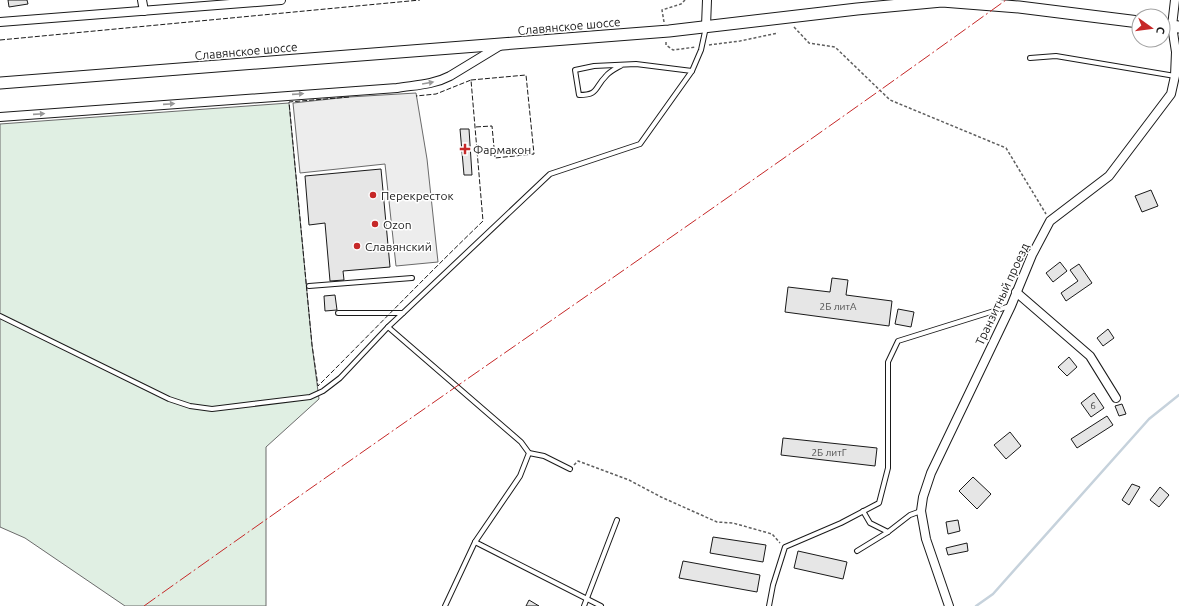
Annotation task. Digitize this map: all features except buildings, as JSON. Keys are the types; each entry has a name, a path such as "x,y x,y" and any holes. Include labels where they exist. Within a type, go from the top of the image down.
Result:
{"main road":[{"name":"Славянское шоссе","path":"0,83 669,31 785,17 942,1 1019,7 1131,21"}],"street":[{"path":"142,0 144,11"},
{"path":"0,22 281,0"},
{"path":"706,26 708,0"},
{"name":"Транзитный проезд","path":"949,606 926,539 920,511 931,473 1011,306 1032,255 1050,221 1109,176 1171,94 1178,53 1171,26 1176,2"},
{"path":"0,117 397,88 426,84 442,80 450,76 501,45"},
{"path":"1016,292 1090,356 1116,398"}],"lane":[{"path":"0,316 169,398 190,406 212,409 290,401 310,397 323,392 340,378 388,327 550,174 640,144 692,71 701,50 706,26"},
{"path":"1030,58 1056,56 1175,76"},
{"path":"622,65 606,76 598,88 590,95 579,96 575,70 594,66 636,64 692,71"},
{"path":"309,286 412,278"},
{"path":"769,606 773,585 785,547 841,523 879,503 888,468 888,362 898,341 1011,306"},
{"path":"338,313 403,313"},
{"path":"388,327 521,442 529,454 544,456 570,469"},
{"path":"445,606 475,542 520,476 529,454"},
{"path":"857,552 888,532 910,515 920,511"},
{"path":"863,512 870,523 888,532"},
{"path":"584,606 588,599 616,520"},
{"path":"475,542 602,606"}],"path":[{"path":"785,17 809,43 835,47 890,100 1006,148 1050,221"},
{"path":"740,41 778,33"},
{"path":"570,469 578,461 592,466 629,480 661,497 717,522 733,523 772,534 785,547"}],"green space":[{"path":"289,103 312,345 319,399 266,447 266,606 125,606 25,538 0,527 0,124"}],"shaded area":[{"path":"416,93 427,159 438,262 396,266 385,164 300,173 293,103 349,97"}],"waterway":[{"path":"976,606 993,594 1149,419 1179,395"}],"fence":[{"path":"0,40 420,0"},
{"path":"471,80 526,75 534,154 495,158 492,126 475,127"},
{"path":"349,97 289,102 312,345 318,386 483,221 471,80 436,94 416,96"}],"power":[{"path":"144,606 359,454 791,153 1006,0"}],"place":[{"name":"Фармакон","path":"465,149"},
{"name":"Перекресток","path":"373,195"},
{"name":"Ozon","path":"375,224"},
{"name":"Славянский","path":"357,246"}]}
